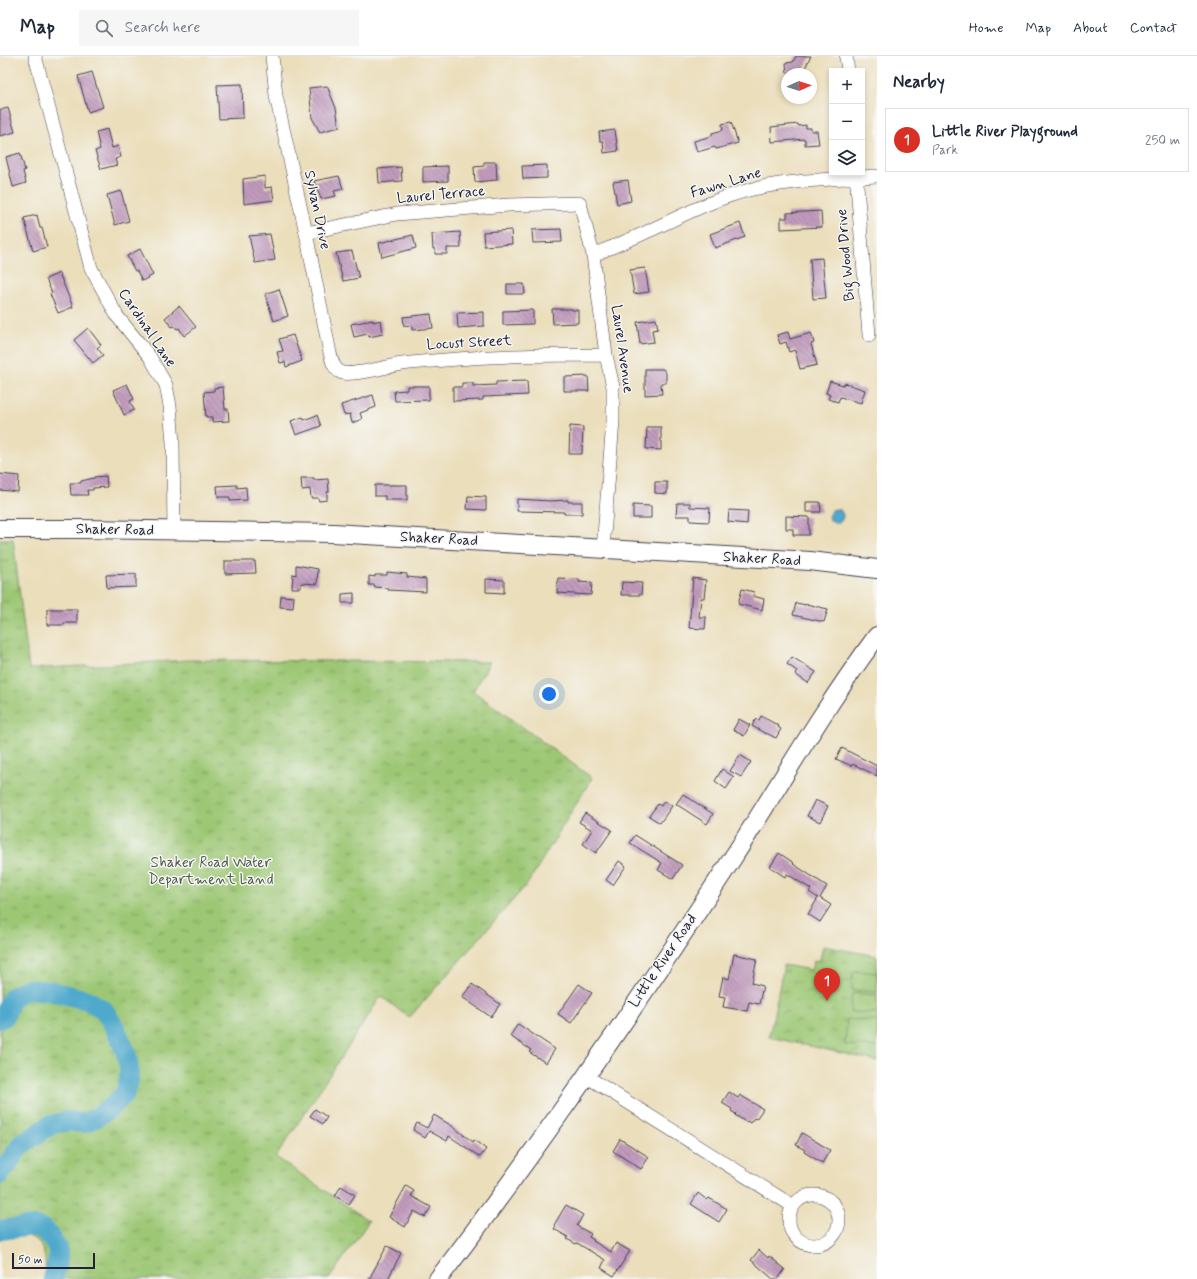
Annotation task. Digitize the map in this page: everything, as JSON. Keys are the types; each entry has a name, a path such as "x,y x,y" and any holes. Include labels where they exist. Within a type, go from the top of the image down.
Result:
{"street":[{"name":"Cardinal Lane","path":"35,56 91,268 117,316 150,356 166,385 170,406 173,443 174,531"},
{"name":"Sylvan Drive","path":"272,56 276,96 330,353 336,370"},
{"path":"846,56 848,68"},
{"name":"Fawn Lane","path":"865,175 877,176"},
{"name":"Fawn Lane","path":"593,255 652,230 687,212 720,199 753,189 848,176"},
{"name":"Big Wood Drive","path":"856,176 868,335"},
{"name":"Laurel Terrace","path":"306,233 397,214 509,206 580,203"},
{"name":"Laurel Avenue","path":"580,203 593,255 606,354 613,387 613,414 603,549"},
{"name":"Locust Street","path":"336,370 343,373 356,373 407,363 460,358 606,354"},
{"name":"Shaker Road","path":"0,529 334,533 810,562 877,569"},
{"name":"Little River Road","path":"438,1279 491,1210 586,1076 734,856 852,669 877,636"},
{"path":"586,1076 793,1206"}],"green space":[{"name":"Shaker Road Water Department Land","path":"0,539 13,539 29,669 187,660 490,662 473,691 592,778 528,883 409,1018 381,996 276,1157 369,1221 329,1279 44,1279 45,1259 40,1244 37,1240 22,1233 0,1237"},
{"path":"823,946 877,956 877,1061 769,1037 784,965 811,970 814,961 820,960"},
{"path":"853,971 877,973 877,992 852,990"},
{"path":"852,993 877,995 877,1013 850,1012"},
{"path":"847,1019 877,1021 877,1047 845,1045"}],"water":[{"path":"836,509 841,511 843,516 841,521 836,523 831,521 829,516 831,511"}],"building":[{"path":"796,56 811,56 805,68 786,68 786,63 793,62"},
{"path":"92,72 103,107 88,112 78,76"},
{"path":"242,84 243,118 219,119 217,85"},
{"path":"327,86 336,108 339,127 320,132 312,118 309,88"},
{"path":"8,108 15,132 0,136 0,110"},
{"path":"731,122 738,143 697,152 694,141 712,136 712,133 723,130 722,124"},
{"path":"798,124 799,126 806,125 806,128 811,128 811,131 817,131 819,144 805,145 805,139 772,142 771,127"},
{"path":"107,129 112,148 118,146 121,157 115,159 117,165 101,169 95,151 100,149 96,132"},
{"path":"615,130 618,151 604,153 603,141 600,141 599,132"},
{"path":"20,153 25,170 23,171 26,183 13,187 6,157"},
{"path":"484,162 496,162 497,180 475,182 474,167 484,166"},
{"path":"547,165 547,178 523,179 522,166"},
{"path":"448,166 448,181 423,182 423,167"},
{"path":"401,167 402,181 379,183 378,169"},
{"path":"265,176 265,188 272,187 274,200 244,204 243,179"},
{"path":"339,176 343,189 334,191 336,196 321,199 314,181"},
{"path":"628,180 631,201 617,204 613,182"},
{"path":"121,191 129,221 115,225 107,195"},
{"path":"821,211 822,227 781,229 781,218 787,218 787,213"},
{"path":"37,215 47,247 33,251 24,218"},
{"path":"740,223 745,237 715,248 710,234"},
{"path":"561,229 562,242 533,243 532,230"},
{"path":"511,230 512,244 484,246 483,232"},
{"path":"460,232 461,248 447,248 447,254 435,254 435,249 433,249 432,234"},
{"path":"270,234 275,260 255,263 249,236"},
{"path":"413,235 416,248 382,257 379,243"},
{"path":"140,249 153,275 142,281 127,256"},
{"path":"352,251 359,278 343,281 336,253"},
{"path":"822,258 826,298 813,299 810,259"},
{"path":"645,268 649,292 634,294 630,270"},
{"path":"59,273 73,307 58,313 50,294 52,293 46,279"},
{"path":"507,284 524,284 525,294 507,294"},
{"path":"279,289 288,316 274,321 265,294"},
{"path":"179,306 196,327 184,336 179,328 177,329 174,326 172,327 165,318"},
{"path":"552,309 578,310 578,323 553,324"},
{"path":"533,310 533,324 503,325 503,311"},
{"path":"484,312 484,326 458,328 457,313"},
{"path":"431,314 433,328 412,330 412,325 404,326 403,317"},
{"path":"656,319 658,329 652,330 654,342 640,344 637,322"},
{"path":"373,320 373,322 381,320 383,334 369,337 368,334 354,337 351,324"},
{"path":"88,328 101,345 97,348 103,355 93,363 74,340"},
{"path":"788,332 790,339 811,333 814,343 811,344 817,365 800,369 795,350 789,352 786,342 780,344 777,335"},
{"path":"293,335 302,361 286,367 285,362 280,363 277,352 283,351 279,339"},
{"path":"645,369 663,369 666,373 666,383 661,383 662,394 645,395"},
{"path":"588,376 589,391 564,391 564,377"},
{"path":"527,381 528,395 483,397 483,400 453,401 453,387 462,387 462,383 473,383 473,386 496,385 496,382"},
{"path":"830,381 843,385 844,383 865,390 861,403 840,397 838,402 828,399 830,395 826,393"},
{"path":"127,384 134,399 130,401 134,410 124,415 113,390"},
{"path":"407,386 429,386 429,400 395,401 394,391 407,390"},
{"path":"223,387 225,409 228,409 229,421 212,422 212,417 206,417 204,392 214,391 214,388"},
{"path":"373,395 376,407 360,413 362,419 352,423 350,414 344,415 341,405"},
{"path":"317,415 321,426 296,435 291,421 303,417 304,420"},
{"path":"570,426 583,427 582,454 569,454"},
{"path":"647,427 661,427 661,450 646,449"},
{"path":"0,474 19,476 18,492 0,490"},
{"path":"106,476 107,487 87,490 88,495 71,495 70,483 81,483 81,481 94,477"},
{"path":"301,478 314,478 314,480 328,479 329,492 327,492 327,500 319,501 318,498 311,498 310,489 302,490"},
{"path":"655,482 667,482 667,494 655,493"},
{"path":"237,485 237,488 246,487 247,500 230,501 230,497 218,497 217,486"},
{"path":"375,485 407,485 407,500 385,500 385,496 375,496"},
{"path":"468,496 486,497 486,510 467,509"},
{"path":"517,499 551,501 568,500 568,502 582,502 582,514 517,511"},
{"path":"806,502 820,502 821,512 806,512"},
{"path":"677,503 690,503 690,507 710,508 709,522 690,521 690,516 676,516"},
{"path":"633,505 651,506 651,518 633,518"},
{"path":"729,510 748,511 747,524 728,522"},
{"path":"786,516 809,517 809,535 793,535 793,529 786,529"},
{"path":"225,561 255,561 256,573 225,574"},
{"path":"296,565 318,569 317,584 301,583 301,588 292,588 293,574 296,575"},
{"path":"387,572 407,574 407,577 426,579 426,592 388,590 388,588 369,585 369,576 375,577 375,575 387,575"},
{"path":"136,574 136,587 107,588 106,575"},
{"path":"558,578 579,579 579,582 592,583 591,595 557,593"},
{"path":"693,578 706,580 704,598 701,598 699,617 706,617 705,629 689,628"},
{"path":"486,579 504,580 504,593 486,592"},
{"path":"622,582 642,583 641,595 621,595"},
{"path":"742,589 754,592 753,596 764,599 762,610 738,604"},
{"path":"354,593 354,603 342,603 342,594"},
{"path":"281,596 294,597 293,608 280,607"},
{"path":"796,603 828,609 824,622 793,615"},
{"path":"47,609 77,609 77,623 47,625"},
{"path":"792,657 816,672 808,683 795,674 797,671 787,664"},
{"path":"761,716 779,726 778,727 781,729 776,738 752,726 756,719 759,720"},
{"path":"739,719 750,725 744,736 733,730"},
{"path":"842,748 877,766 877,776 853,764 852,766 836,759"},
{"path":"740,755 751,762 741,777 730,771"},
{"path":"722,769 734,777 726,789 715,781"},
{"path":"683,794 713,814 707,824 676,804"},
{"path":"815,800 828,806 820,822 807,816"},
{"path":"664,801 672,806 660,823 649,816 658,804 661,806"},
{"path":"585,813 612,830 596,853 583,844 592,830 579,822"},
{"path":"635,835 682,865 673,879 658,870 662,863 630,843"},
{"path":"779,853 827,886 820,898 831,905 820,922 808,914 818,898 809,892 811,889 787,874 785,877 770,867"},
{"path":"619,861 626,866 613,885 606,880"},
{"path":"734,954 757,959 752,983 763,986 759,1004 749,1002 747,1011 723,1007 725,997 719,996 723,977 729,979"},
{"path":"472,984 500,1004 491,1017 462,997"},
{"path":"579,984 592,993 571,1023 558,1014"},
{"path":"518,1024 555,1049 546,1063 529,1052 531,1050 510,1036"},
{"path":"729,1092 738,1098 740,1095 763,1109 756,1119 754,1118 750,1123 747,1121 746,1122 735,1115 736,1114 731,1111 732,1109 722,1103"},
{"path":"315,1109 327,1117 323,1124 310,1116"},
{"path":"434,1115 452,1126 473,1142 474,1140 486,1149 480,1157 449,1136 447,1141 429,1131 425,1138 413,1130 417,1123 427,1128"},
{"path":"802,1133 830,1150 822,1163 804,1152 805,1150 796,1145"},
{"path":"620,1139 649,1157 641,1169 613,1151"},
{"path":"341,1186 355,1195 349,1204 335,1196"},
{"path":"406,1186 414,1191 411,1196 431,1207 425,1217 414,1211 405,1227 389,1217"},
{"path":"698,1193 707,1200 709,1198 727,1209 719,1222 691,1204"},
{"path":"566,1205 583,1215 577,1226 591,1234 589,1237 594,1240 593,1241 611,1252 616,1243 630,1251 614,1276 601,1268 605,1260 577,1243 576,1244 567,1239 568,1237 554,1229 556,1226 554,1225"},
{"path":"387,1246 401,1253 388,1279 369,1279"},
{"path":"759,1250 785,1269 778,1279 773,1279 751,1260"}],"waterway":[{"path":"0,1019 5,1016 12,997 27,989 51,991 87,1000 104,1010 115,1028 126,1052 129,1067 129,1081 124,1095 110,1108 97,1117 83,1123 68,1121 50,1125 20,1146 0,1175"},
{"path":"0,1230 34,1226 45,1230 58,1248 58,1259 53,1279"}],"place":[{"name":"Little River Playground","path":"827,1001"}]}
